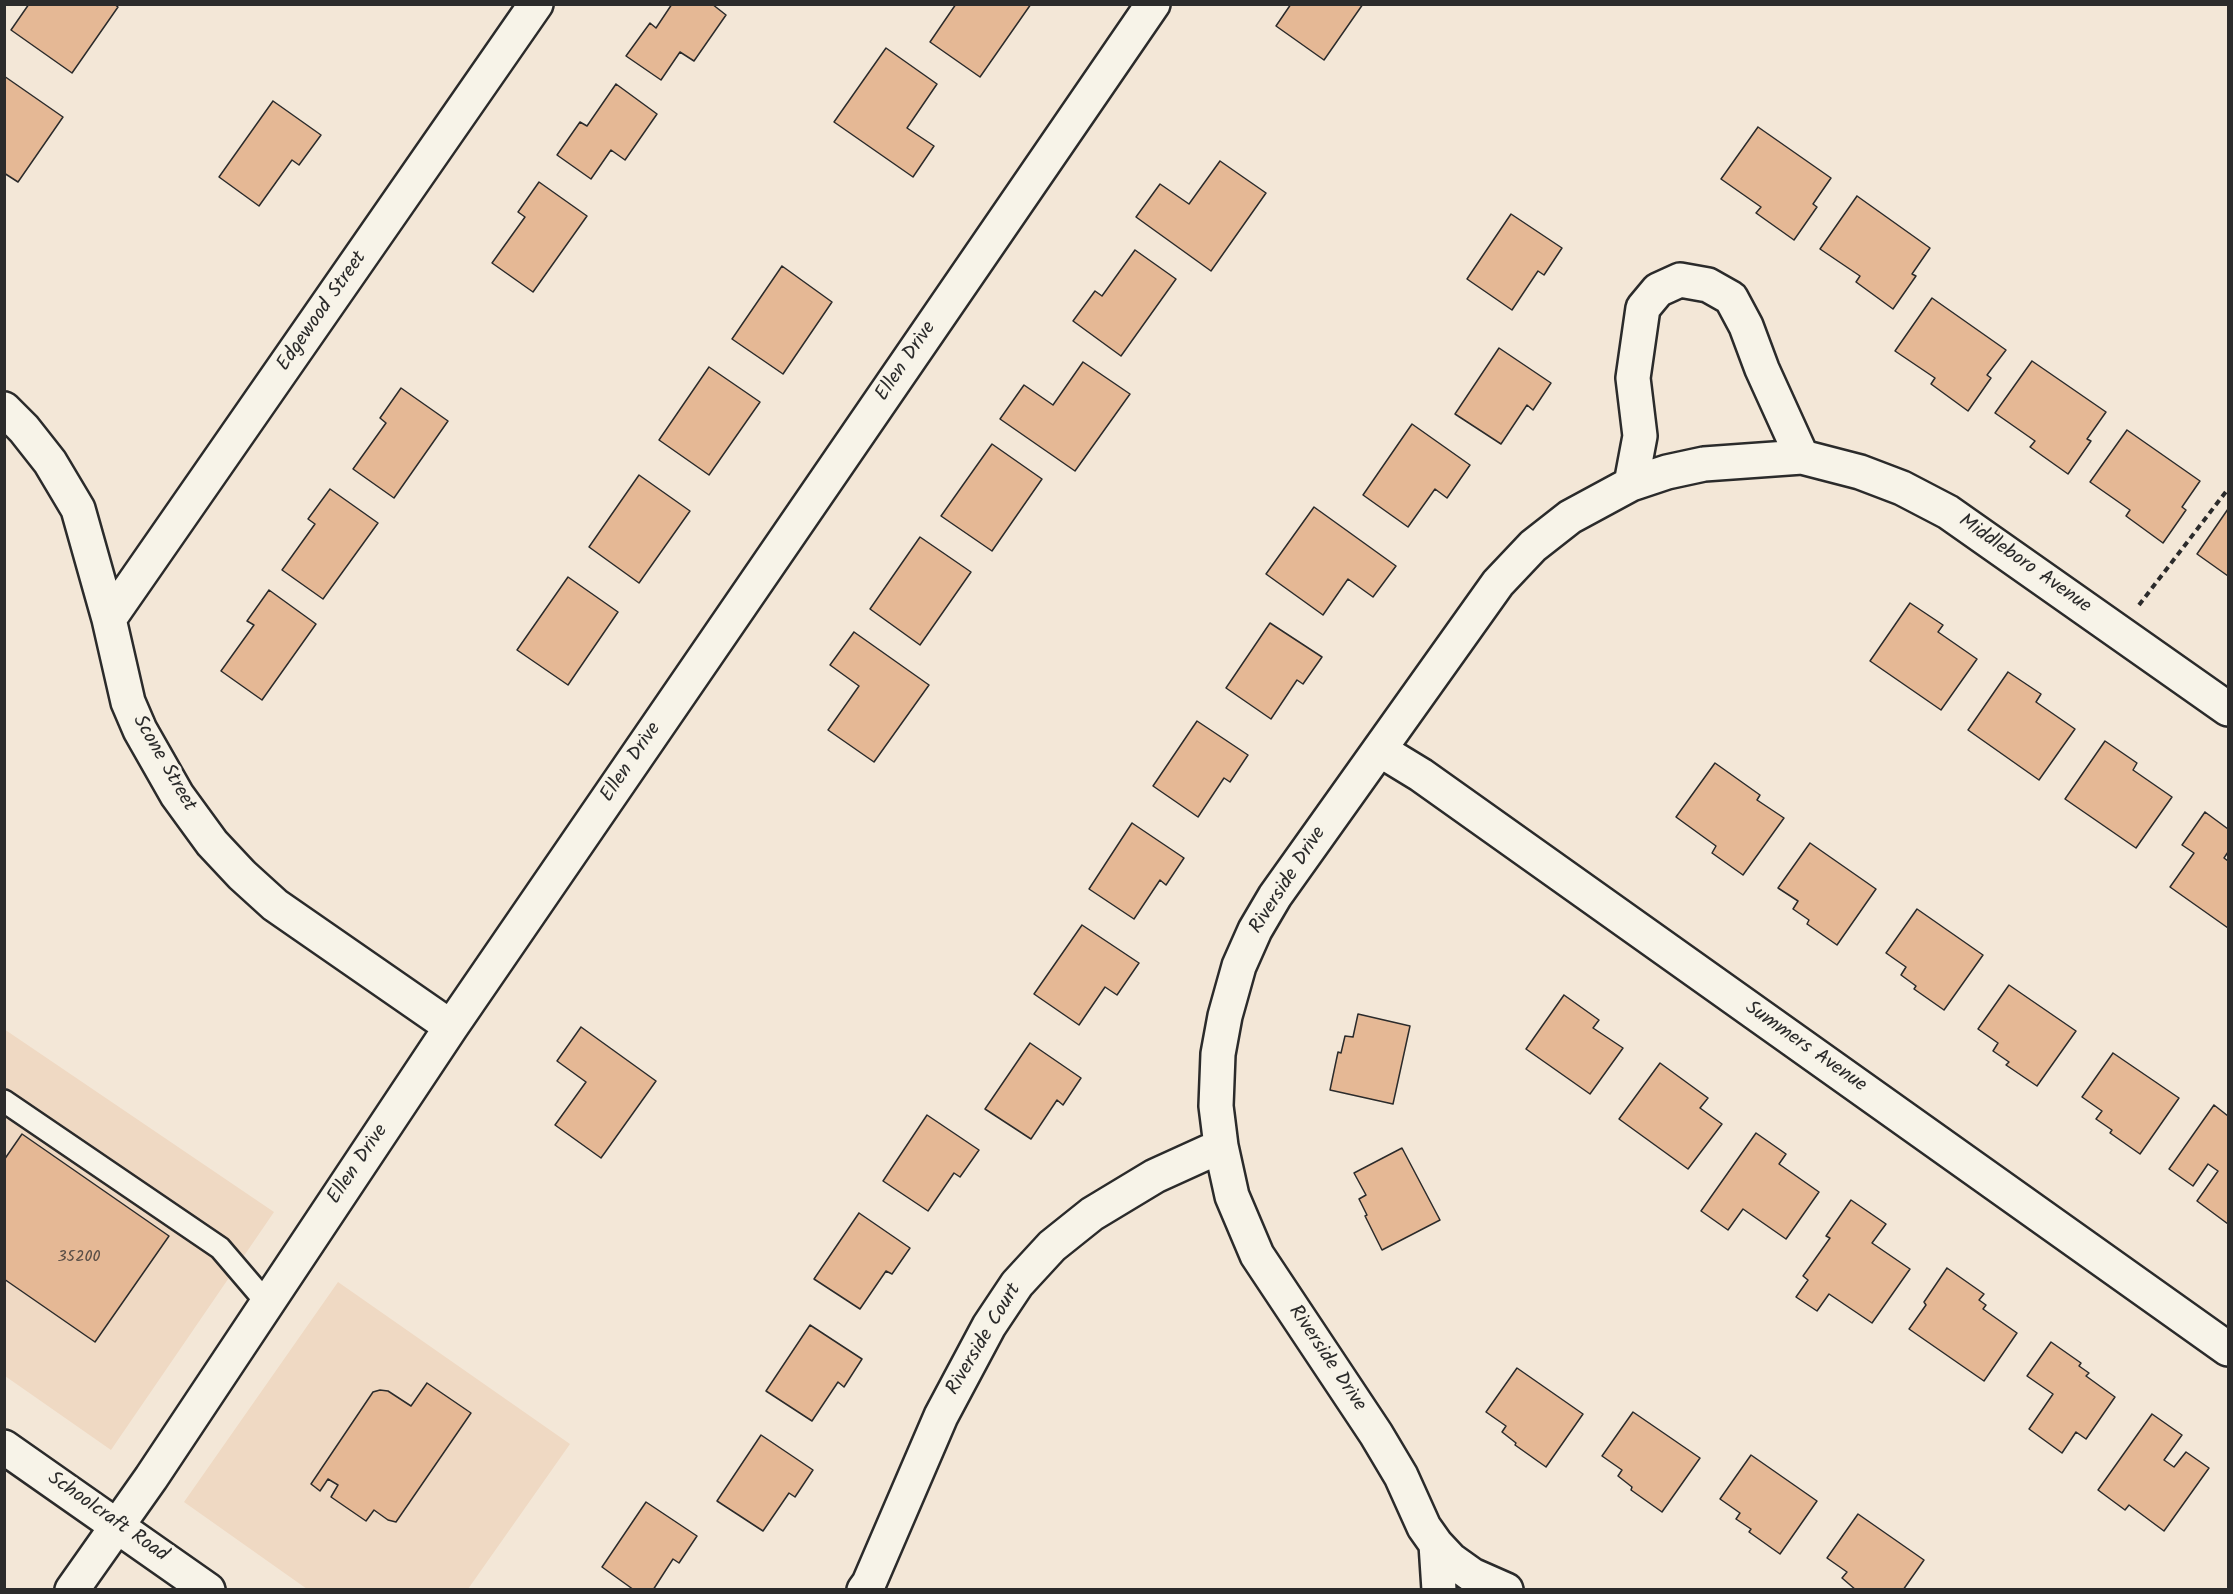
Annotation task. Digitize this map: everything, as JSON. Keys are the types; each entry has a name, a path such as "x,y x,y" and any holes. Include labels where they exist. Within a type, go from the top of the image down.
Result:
{"street":[{"name":"Edgewood Street","path":"109,619 536,4"},
{"name":"Ellen Drive","path":"72,1590 151,1478 451,1027 1153,4"},
{"path":"1631,484 1640,435 1633,378 1643,308 1658,290 1680,280 1708,285 1731,297 1746,326 1762,369 1802,457"},
{"name":"Scone Street","path":"4,409 24,429 50,462 78,509 109,619 128,702 140,730 177,795 212,843 242,875 275,904 451,1027"},
{"name":"Middleboro Avenue","path":"1704,464 1802,457 1860,472 1902,488 1948,512 2229,709"},
{"name":"Riverside Drive","path":"1439,1590 1436,1544 1424,1527 1401,1476 1377,1434 1257,1256 1232,1196 1221,1146 1216,1106 1218,1054 1225,1016 1239,966 1255,930 1275,896 1503,577 1533,546 1570,517 1631,484 1667,472 1704,464"},
{"name":"Summers Avenue","path":"1380,750 1431,782 2229,1349"},
{"name":"Riverside Court","path":"864,1590 941,1416 989,1326 1017,1284 1052,1246 1092,1214 1155,1176 1221,1146"},
{"name":"Schoolcraft Road","path":"4,1447 208,1590"},
{"path":"1436,1544 1451,1560 1472,1575 1506,1590"}],"lane":[{"path":"4,1101 220,1248 267,1303"}],"path":[{"path":"2120,632 2149,590 2229,489"}],"shaded area":[{"path":"4,1029 274,1212 111,1450 5,1376"},
{"path":"338,1282 570,1444 468,1589 307,1589 184,1502"}],"building":[{"path":"29,4 114,4 118,7 72,73 11,30"},
{"path":"672,4 712,4 726,15 694,61 680,52 661,80 626,56 650,23 656,28"},
{"path":"956,4 1031,4 980,77 930,42"},
{"path":"1291,4 1363,4 1324,60 1276,26"},
{"path":"886,48 937,84 907,128 934,146 913,177 834,122"},
{"path":"4,76 63,117 18,182 4,173"},
{"path":"616,84 657,114 625,160 611,150 591,179 557,155 580,122 587,126"},
{"path":"273,101 321,135 299,165 292,160 259,206 219,177"},
{"path":"1758,127 1831,178 1813,204 1817,207 1794,240 1756,213 1761,207 1721,179"},
{"path":"1220,161 1266,193 1211,271 1136,217 1160,184 1189,204"},
{"path":"539,182 587,216 533,292 492,263 525,217 518,212"},
{"path":"1857,196 1930,248 1912,274 1916,276 1893,309 1856,282 1860,276 1820,249"},
{"path":"1511,214 1562,248 1544,275 1538,271 1512,310 1467,279"},
{"path":"1135,250 1176,279 1121,356 1073,321 1095,291 1102,296"},
{"path":"782,266 832,302 783,374 732,339"},
{"path":"1932,298 2006,350 1987,375 1991,378 1968,411 1931,384 1935,378 1895,351"},
{"path":"1499,348 1551,383 1533,410 1527,405 1501,444 1455,414"},
{"path":"2032,361 2106,412 2087,439 2091,441 2068,474 2030,447 2035,441 1995,413"},
{"path":"1083,362 1130,394 1075,471 1000,419 1024,385 1053,405"},
{"path":"709,367 760,402 709,475 659,440"},
{"path":"401,388 448,421 394,498 353,469 386,423 380,418"},
{"path":"1412,424 1470,465 1447,498 1435,489 1408,527 1363,495"},
{"path":"2127,430 2200,481 2182,507 2186,510 2163,543 2126,516 2130,510 2090,482"},
{"path":"992,444 1042,479 992,551 941,516"},
{"path":"639,475 690,511 639,583 589,547"},
{"path":"330,489 378,523 323,599 282,570 315,524 308,519"},
{"path":"1314,507 1396,566 1373,597 1348,579 1323,615 1266,574"},
{"path":"2228,509 2228,576 2197,554"},
{"path":"920,537 971,572 920,645 870,609"},
{"path":"568,577 618,612 568,685 517,650"},
{"path":"269,590 316,624 262,700 221,671 254,625 247,621"},
{"path":"1910,603 1943,625 1938,632 1977,659 1941,710 1870,661"},
{"path":"1270,623 1322,657 1303,684 1297,680 1271,719 1226,688"},
{"path":"854,632 929,685 874,762 828,730 859,686 830,665"},
{"path":"2008,672 2041,694 2036,702 2075,729 2039,780 1968,730"},
{"path":"1197,721 1248,755 1230,782 1224,778 1198,817 1153,786"},
{"path":"2105,741 2137,763 2133,770 2172,797 2136,848 2065,799"},
{"path":"1715,763 1760,795 1757,800 1784,818 1743,875 1712,853 1716,846 1676,817"},
{"path":"2205,812 2228,829 2228,852 2224,858 2228,861 2228,928 2170,887 2194,853 2182,845"},
{"path":"1132,823 1184,858 1166,885 1160,880 1134,919 1089,889"},
{"path":"1810,843 1876,889 1837,945 1807,924 1809,920 1793,909 1798,901 1778,888"},
{"path":"1917,909 1983,955 1944,1010 1914,989 1916,986 1901,975 1906,967 1886,953"},
{"path":"1082,925 1139,963 1117,995 1105,987 1079,1025 1034,994"},
{"path":"2009,985 2076,1031 2037,1086 2006,1065 2009,1062 1993,1051 1998,1043 1978,1029"},
{"path":"1564,995 1599,1020 1593,1028 1623,1048 1590,1094 1526,1049"},
{"path":"1358,1014 1410,1026 1393,1104 1330,1090 1338,1052 1341,1053 1345,1036 1353,1037"},
{"path":"581,1027 656,1081 601,1158 555,1125 586,1082 557,1061"},
{"path":"1030,1043 1081,1078 1063,1105 1057,1100 1031,1139 985,1109"},
{"path":"2113,1053 2179,1098 2140,1154 2110,1133 2112,1130 2096,1119 2102,1111 2082,1097"},
{"path":"1660,1063 1708,1098 1700,1108 1722,1124 1688,1169 1619,1119"},
{"path":"2214,1105 2228,1116 2228,1224 2197,1201 2218,1171 2208,1164 2193,1186 2169,1169"},
{"path":"927,1115 979,1150 960,1177 954,1173 928,1211 883,1181"},
{"path":"1756,1133 1786,1154 1779,1164 1819,1192 1786,1239 1743,1209 1728,1230 1701,1211"},
{"path":"22,1134 169,1236 95,1342 4,1279 4,1160"},
{"path":"1402,1148 1440,1220 1382,1250 1365,1216 1367,1215 1359,1199 1366,1195 1354,1173"},
{"path":"1851,1200 1886,1224 1872,1243 1910,1269 1872,1323 1829,1294 1817,1311 1796,1297 1808,1280 1803,1276 1830,1238 1826,1236"},
{"path":"859,1213 910,1248 892,1274 886,1271 860,1309 814,1279"},
{"path":"1947,1268 1984,1294 1979,1300 1986,1305 1983,1309 2017,1333 1984,1381 1909,1329"},
{"path":"810,1325 862,1359 844,1387 838,1382 812,1421 766,1391"},
{"path":"2051,1342 2081,1363 2079,1366 2089,1373 2086,1376 2115,1397 2086,1439 2076,1432 2062,1453 2029,1429 2053,1394 2027,1376"},
{"path":"1517,1368 1583,1414 1546,1467 1515,1445 1516,1443 1502,1432 1506,1426 1486,1412"},
{"path":"427,1383 471,1413 396,1522 388,1520 374,1510 366,1521 331,1497 338,1485 328,1479 320,1491 311,1484 373,1392 388,1391 411,1406"},
{"path":"1633,1412 1700,1458 1662,1512 1631,1490 1632,1487 1618,1476 1622,1470 1602,1456"},
{"path":"2152,1414 2182,1435 2164,1460 2174,1467 2186,1452 2209,1468 2164,1531 2129,1505 2125,1510 2098,1490"},
{"path":"761,1435 813,1470 795,1497 789,1493 763,1531 717,1501"},
{"path":"1751,1455 1817,1501 1780,1554 1749,1532 1751,1529 1736,1519 1740,1513 1720,1499"},
{"path":"646,1502 697,1536 679,1563 673,1559 653,1590 634,1590 602,1567"},
{"path":"1858,1514 1924,1560 1903,1590 1856,1590 1842,1578 1847,1572 1827,1558"}]}
